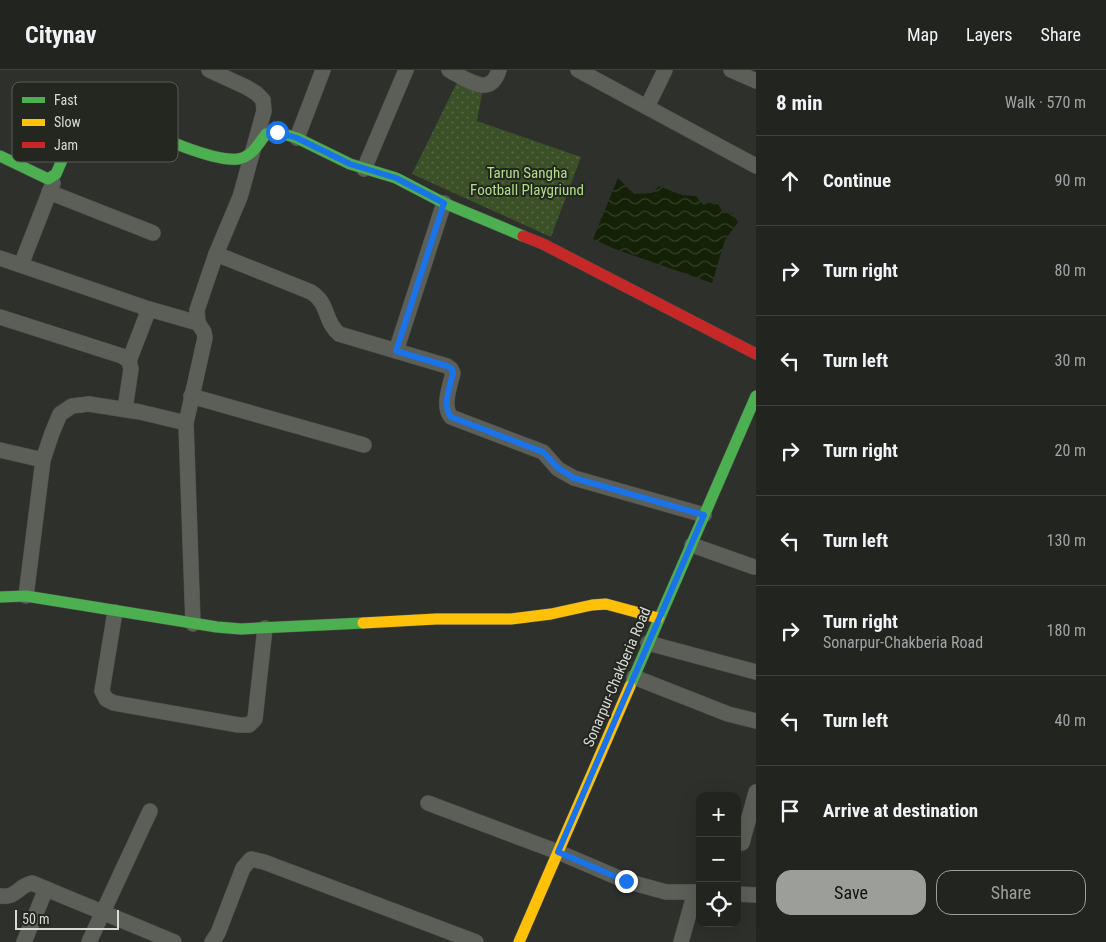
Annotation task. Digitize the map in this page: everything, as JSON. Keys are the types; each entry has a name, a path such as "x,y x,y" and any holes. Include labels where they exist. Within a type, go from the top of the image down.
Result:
{"street":[{"path":"193,624 186,423 205,338 204,332 198,323 197,310 216,254 240,196 264,111 263,100 256,93 209,70"},
{"path":"297,138 323,70"},
{"path":"364,169 406,70"},
{"path":"449,70 478,84 488,86 493,82 499,70"},
{"path":"578,70 756,166"},
{"path":"647,107 665,70"},
{"path":"731,70 756,81"},
{"path":"178,144 217,158 238,159 252,153 266,134 277,132 297,138 364,169 396,178 444,203 543,244 756,354"},
{"path":"0,156 12,162"},
{"path":"13,162 48,179 56,174"},
{"path":"21,265 61,162"},
{"path":"49,192 153,233"},
{"path":"396,351 444,203"},
{"path":"216,254 311,292 320,298 332,328 339,334 452,369 453,373 446,406 447,413 451,417 543,452 558,468 574,478 704,515"},
{"path":"0,258 149,309 198,323"},
{"path":"125,409 131,370 129,361 149,309"},
{"path":"0,317 122,356 129,361"},
{"path":"191,396 364,445"},
{"name":"Sonarpur-Chakberia Road","path":"519,942 658,618 692,545 756,396"},
{"path":"26,596 43,460 60,414 72,406 89,404 125,409 186,423"},
{"path":"0,450 43,460"},
{"path":"692,545 754,567"},
{"path":"0,597 26,596 115,612 225,628 510,618 551,614 592,605 606,604 658,618"},
{"path":"115,612 102,685 102,691 106,699 114,703 239,725 249,725 255,719 265,628"},
{"path":"648,643 756,672"},
{"path":"634,677 728,714 756,721"},
{"path":"742,843 756,792"},
{"path":"428,803 558,852 626,881 666,892 696,892"},
{"path":"89,942 150,811"},
{"path":"212,942 218,933 243,868 251,860 264,862 476,942"},
{"path":"0,896 8,897 24,885 32,883 174,942"},
{"path":"24,942 46,889"},
{"path":"741,894 756,895"},
{"path":"681,942 696,898"}],"green space":[{"name":"Tarun Sangha Football Playgriund","path":"463,70 485,78 477,121 581,157 551,237 412,174"}],"water":[{"path":"618,178 634,194 652,193 659,186 682,195 696,196 703,205 711,202 718,204 723,213 732,213 738,222 725,240 712,283 615,249 593,239"}],"traffic: fast":[{"path":"178,145 208,155 225,159 238,159 247,156 254,150 266,134 277,132 297,138 350,164 396,178 444,203 523,236"},
{"path":"0,156 12,162"},
{"path":"13,162 48,179 56,174 61,162"},
{"path":"630,686 756,396"},
{"path":"0,597 26,596 217,627 241,629 363,623"}],"traffic: slow":[{"path":"363,623 436,619 511,619 606,604 658,618"},
{"path":"519,942 630,686"}],"traffic: jam":[{"path":"523,236 543,244 756,354"}],"route":[{"path":"277,132 297,138 350,164 396,178 444,203 396,351 452,369 453,373 446,406 447,413 451,417 543,452 558,468 574,478 704,515 558,852 626,881"}]}
